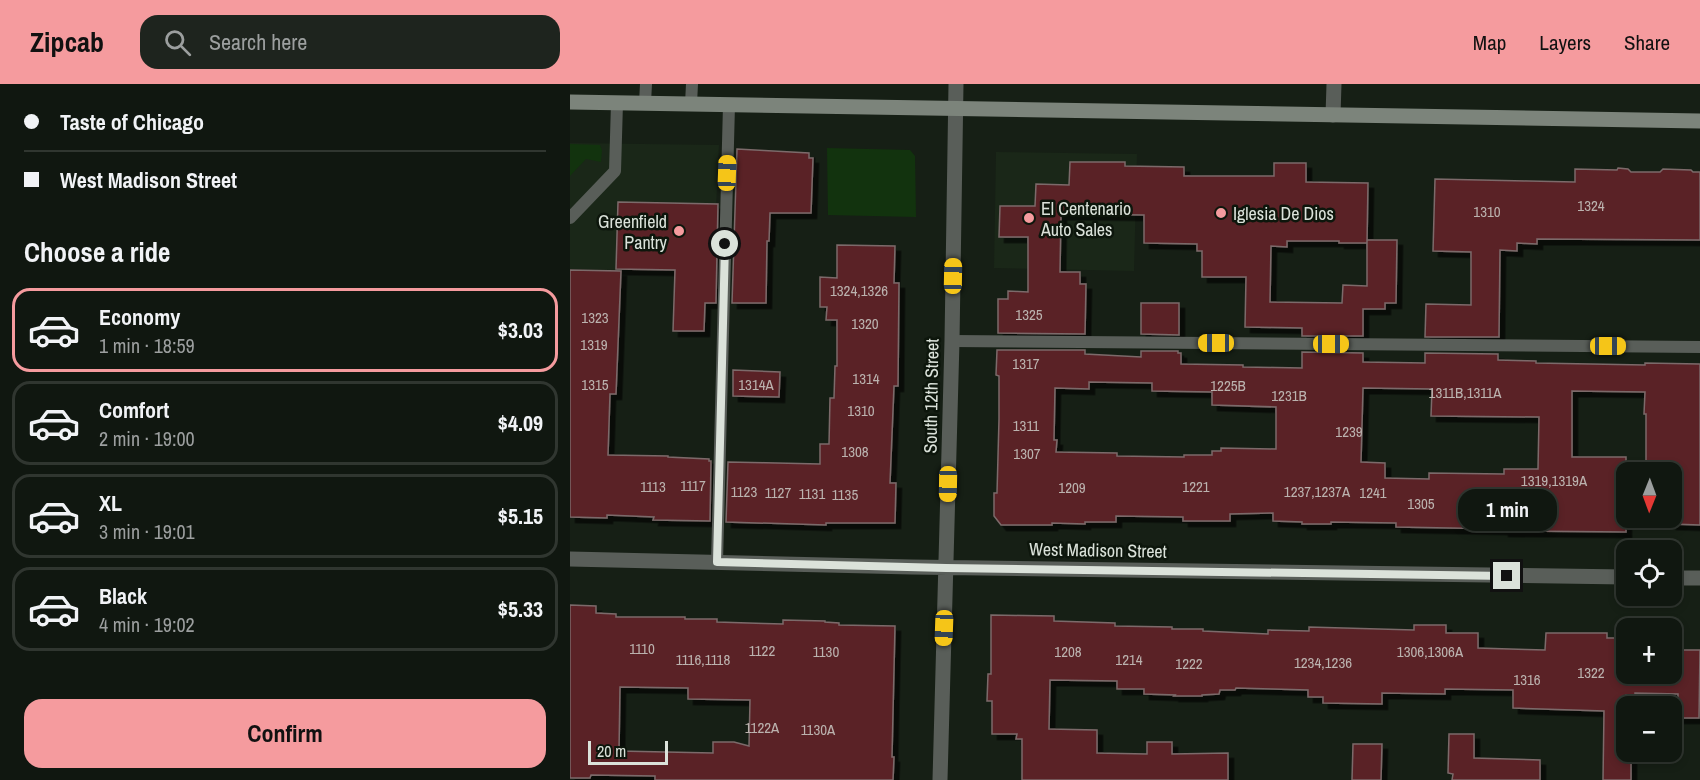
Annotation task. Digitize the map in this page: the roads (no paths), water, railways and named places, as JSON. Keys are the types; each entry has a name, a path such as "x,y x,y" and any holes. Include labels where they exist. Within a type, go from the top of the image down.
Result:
{"main road":[{"path":"570,102 1700,122"}],"street":[{"name":"South 12th Street","path":"940,780 952,341 956,84"},
{"path":"1333,115 1334,84"},
{"name":"West Madison Street","path":"570,559 946,568 1616,577"},
{"path":"1682,578 1700,578"}],"lane":[{"path":"645,104 646,84"},
{"path":"691,104 692,84"},
{"path":"570,218 615,171 617,103"},
{"path":"717,562 729,105"},
{"path":"952,341 1700,346"}],"place":[{"name":"Iglesia De Dios","path":"1221,213"},
{"name":"El Centenario Auto Sales","path":"1029,218"},
{"name":"Greenfield Pantry","path":"679,231"}]}
